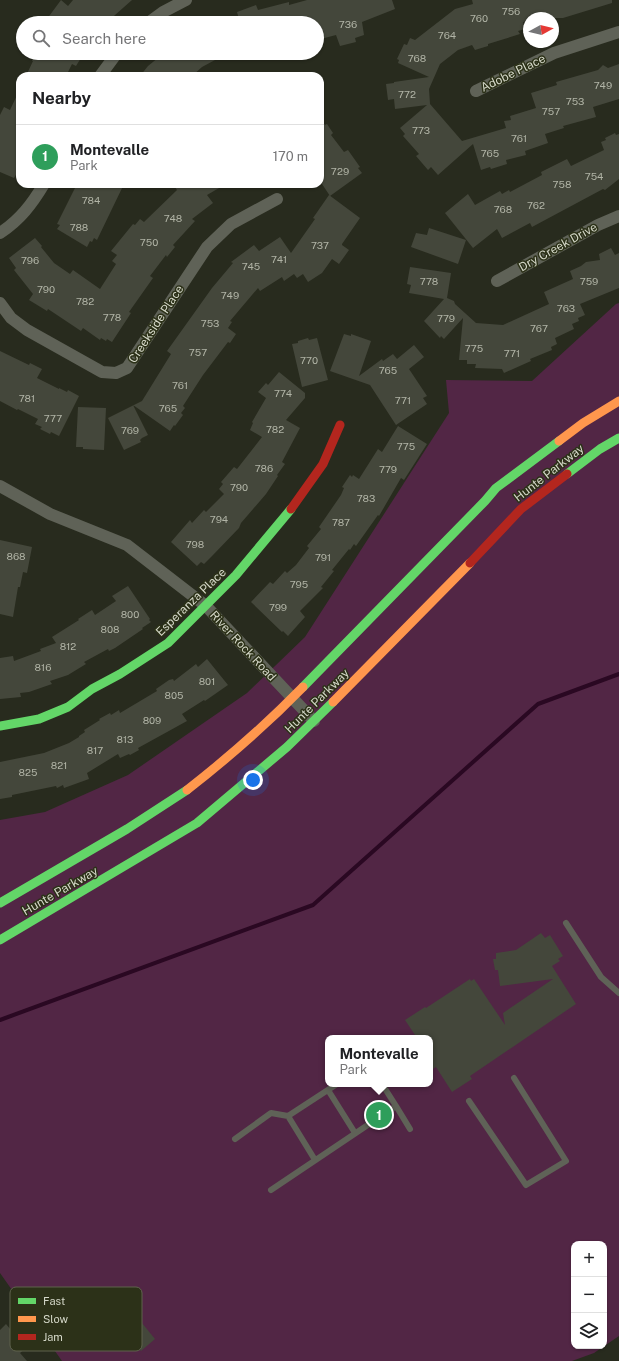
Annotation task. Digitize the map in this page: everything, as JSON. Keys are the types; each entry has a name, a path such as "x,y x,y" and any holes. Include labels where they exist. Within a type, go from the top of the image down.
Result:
{"main road":[{"name":"Hunte Parkway","path":"0,903 127,829 179,796 215,768 268,722 474,513 496,488 583,423 619,402"},
{"name":"Esperanza Place","path":"0,726 39,718 68,707 92,689 168,643 236,575 262,545 306,489 323,464 340,425"},
{"name":"Hunte Parkway","path":"0,940 197,823 282,752 314,721 521,509 600,449 619,438"}],"street":[{"path":"158,16 186,0"},
{"name":"Adobe Place","path":"476,91 554,53 619,32"},
{"path":"103,72 112,60"},
{"path":"0,233 20,218 28,209 41,188"},
{"name":"Creekside Place","path":"0,303 12,318 27,330 102,372 116,373 127,368 207,247 231,224 278,199"},
{"name":"Dry Creek Drive","path":"497,281 598,225 619,216"},
{"name":"River Rock Road","path":"0,486 50,514 127,545 206,606 314,721"}],"lane":[{"path":"566,923 601,977 618,993"},
{"path":"469,1100 526,1185 566,1161 514,1078"},
{"path":"235,1139 271,1113 288,1116 332,1087"},
{"path":"384,1087 410,1129"},
{"path":"328,1090 355,1133"},
{"path":"270,1190 396,1106"},
{"path":"288,1116 315,1160"}],"shaded area":[{"path":"619,303 619,1336 607,1344 607,1241 571,1241 571,1349 600,1349 594,1353 572,1361 62,1361 55,1351 142,1351 142,1287 10,1287 0,1273 0,820 45,812 128,775 247,693 305,637 449,413 446,380 532,381 616,304"}],"building":[{"path":"61,0 68,6 73,0 132,0 114,16 49,16"},
{"path":"307,0 392,0 395,9 362,22 364,35 355,38 356,42 340,46 336,35 324,38 324,16 238,16 237,12 256,5 258,10 289,2 289,5"},
{"path":"472,0 612,0 612,3 563,18 559,18 559,12 523,12 523,30 518,31 520,34 488,44 488,46 475,50 472,45 458,50 440,64 429,89 430,104 462,141 506,128 504,121 511,120 510,116 536,108 531,93 557,85 556,82 598,70 603,65 608,68 619,64 619,99 593,107 596,117 563,126 564,128 545,134 548,143 525,151 526,155 506,160 507,164 491,169 490,167 481,170 473,144 438,175 431,167 428,170 416,156 419,154 403,136 405,134 400,128 427,105 395,109 394,99 388,100 386,84 429,77 398,63 399,60 397,59 404,44 407,45 410,38 415,40 455,9 473,4"},
{"path":"80,60 76,66 72,64 68,72 28,72 32,61"},
{"path":"155,60 215,60 196,72 143,72"},
{"path":"16,97 16,175 14,178 0,172 0,115 4,107 10,110"},
{"path":"324,124 325,125 327,124 333,133 331,135 344,152 348,150 360,167 358,168 362,173 330,196 324,187"},
{"path":"615,133 616,135 619,134 619,179 605,190 603,189 532,227 530,223 502,238 497,229 473,248 445,213 468,194 475,205 500,191 502,194 509,190 510,192 542,175 541,172 567,159 571,166 604,150 601,142 606,140 605,138"},
{"path":"75,188 122,188 97,240 94,238 92,242 90,241 87,247 57,229 60,225 57,224"},
{"path":"176,188 219,188 207,195 213,203 192,219 195,221 173,245 175,247 167,257 166,255 150,276 153,278 129,312 131,313 112,342 101,338 100,340 83,328 81,331 48,309 47,311 29,300 33,294 14,270 16,268 9,258 35,238 54,263 70,274 73,270 100,289 116,264 112,261 117,255 111,251 133,224 135,225 140,219 144,222 177,190"},
{"path":"329,195 360,218 342,244 349,250 339,264 332,259 322,273 308,282 303,274 297,278 294,274 284,281 282,277 260,291 258,288 230,321 232,322 228,328 236,334 230,343 228,342 203,375 183,406 185,408 181,413 183,415 170,431 133,405 142,401 171,354 167,351 212,288 233,263 231,262 254,245 259,251 280,237 291,253 315,219 313,218"},
{"path":"429,228 466,240 458,264 411,247 416,233 427,235"},
{"path":"611,248 615,255 619,253 619,288 580,304 585,315 578,318 579,321 572,324 574,329 555,338 557,344 551,347 552,350 530,359 531,361 504,373 502,369 475,368 476,364 467,364 467,360 459,360 463,318 444,339 441,336 440,338 424,321 444,299 409,293 411,285 407,284 410,267 451,273 447,298 454,301 455,304 476,323 503,325 549,304 544,292 573,279 570,271 586,262 600,260 599,254"},
{"path":"344,334 351,336 351,334 371,341 359,376 382,359 383,361 393,354 397,359 414,345 424,357 409,369 427,396 423,398 427,404 396,425 370,385 330,371"},
{"path":"308,338 309,340 317,338 328,380 302,387 292,344"},
{"path":"0,351 29,365 30,363 42,369 37,378 59,389 67,392 68,390 79,396 59,436 51,432 50,434 40,429 42,427 35,424 38,419 0,401"},
{"path":"279,372 305,393 305,398 286,420 300,428 282,462 285,464 266,494 241,523 239,528 204,564 201,562 197,566 171,542 190,520 192,523 204,510 206,512 224,494 219,489 223,484 221,482 234,467 237,469 262,437 250,430 253,423 252,422 266,398 258,392 266,383 268,385"},
{"path":"133,405 148,435 140,440 141,442 124,450 108,418"},
{"path":"78,407 106,408 104,450 83,449 83,447 76,447"},
{"path":"398,426 427,444 404,480 401,478 379,516 378,515 356,546 354,544 332,570 334,571 321,587 323,588 300,611 305,617 288,636 251,602 270,582 273,584 285,571 287,573 296,565 309,548 307,546 321,529 319,527 341,495 344,488 342,487 350,475 352,477 353,475 359,479 378,449 382,452"},
{"path":"0,540 32,547 27,573 23,572 20,587 18,587 13,617 0,614"},
{"path":"128,586 151,622 115,648 109,651 108,649 84,662 86,664 68,675 50,681 52,684 29,692 20,693 21,697 0,699 0,658 13,656 14,661 41,651 40,649 56,643 52,637 92,610 95,615 116,601 112,596"},
{"path":"207,659 228,685 205,701 204,700 182,714 187,721 138,748 139,750 130,755 129,754 120,758 118,754 87,773 89,779 64,788 63,785 57,788 56,786 0,799 0,762 44,753 69,743 79,737 85,732 84,730 100,720 99,719 110,713 111,715 119,710 120,713 157,691 156,689 169,680 173,679 174,681 196,664 198,667"},
{"path":"541,933 545,938 550,935 563,956 558,959 560,961 552,966 576,1004 470,1076 472,1079 452,1092 436,1067 433,1069 433,1035 415,1035 405,1020 470,979 471,981 474,979 505,1025 503,1013 553,979 500,986 498,970 495,970 493,959 496,959 496,953 516,950"},
{"path":"142,1323 155,1339 142,1350"},
{"path":"6,1324 10,1329 10,1351 22,1351 20,1353 27,1361 0,1361 0,1330"}],"waterway":[{"path":"0,1020 313,905 538,704 619,674"}],"traffic: fast":[{"path":"567,474 600,449 619,438"},
{"path":"303,687 496,488 559,441"},
{"path":"0,726 39,719 68,707 92,689 120,674 168,643 236,575 291,509"},
{"path":"0,940 197,823 287,747 333,702"},
{"path":"0,903 127,829 187,790"}],"traffic: slow":[{"path":"559,441 583,423 619,401"},
{"path":"333,702 470,563"},
{"path":"187,790 246,741 303,687"}],"traffic: jam":[{"path":"291,509 323,464 340,425"},
{"path":"470,563 521,509 567,474"}],"place":[{"name":"Montevalle","path":"379,1115"}]}
